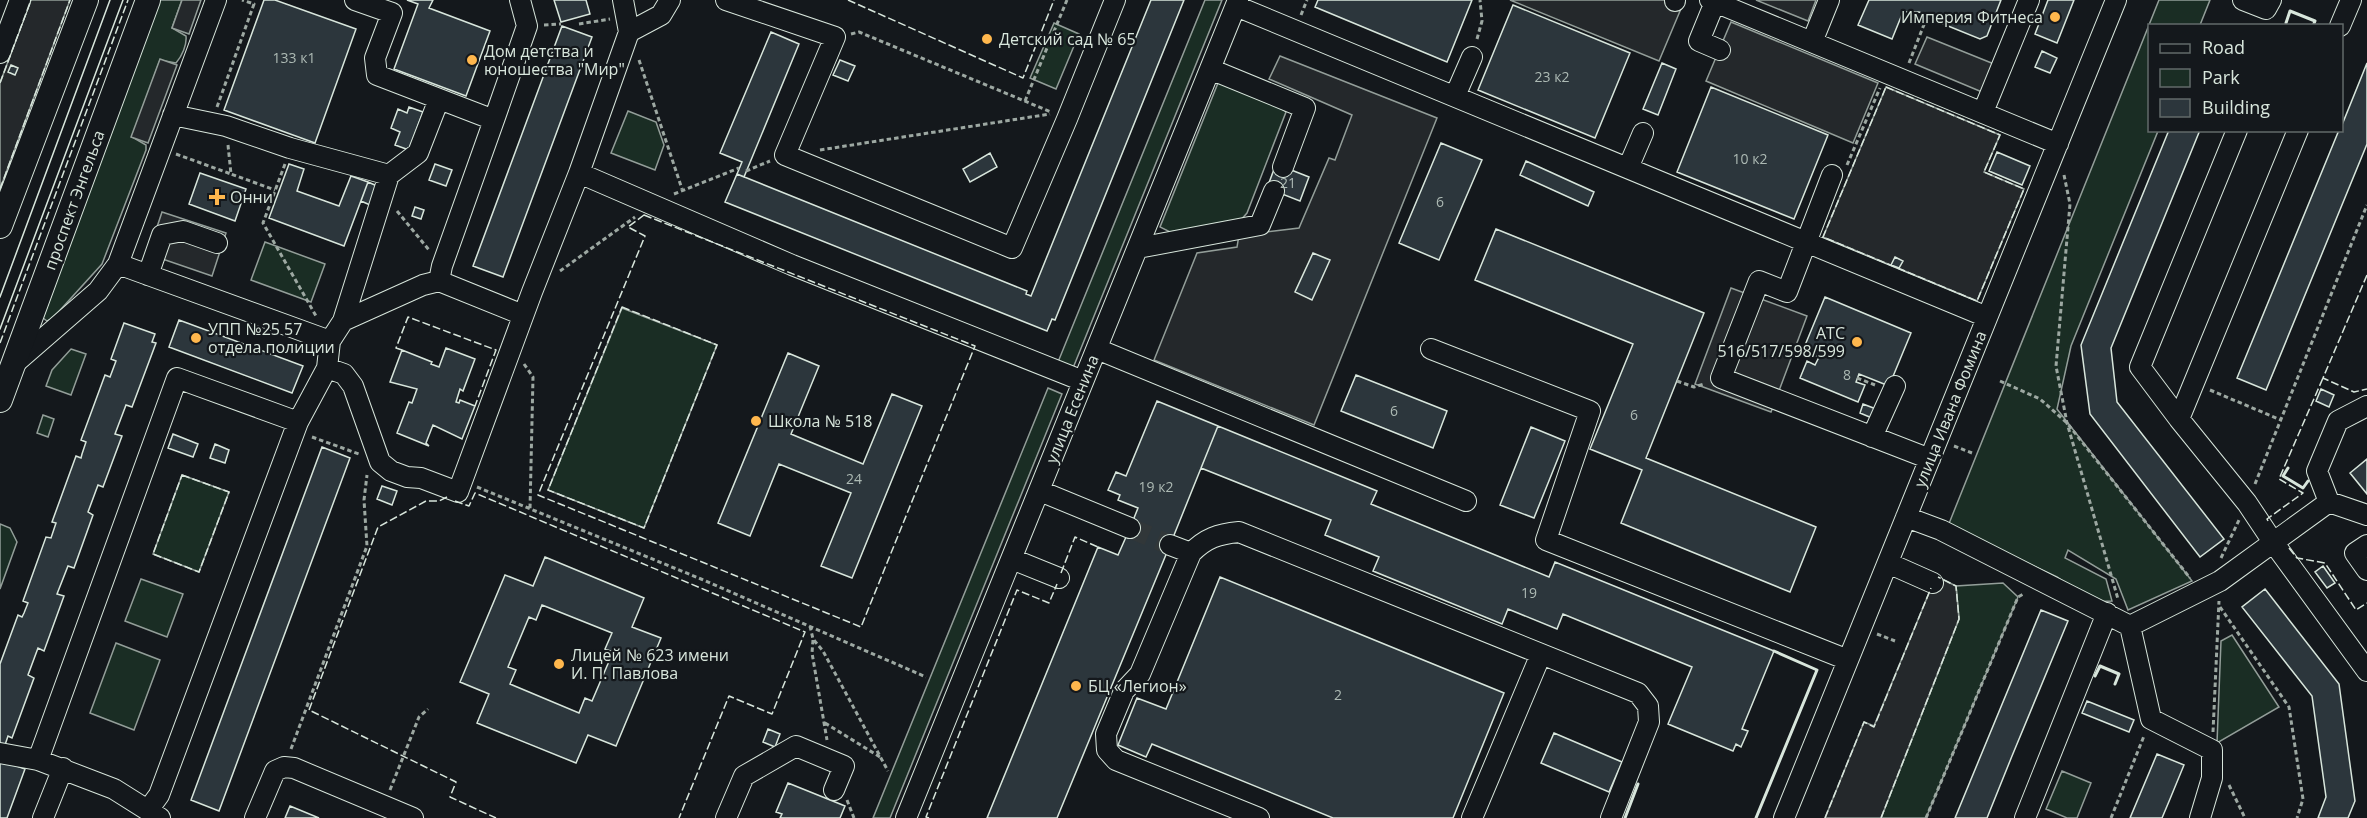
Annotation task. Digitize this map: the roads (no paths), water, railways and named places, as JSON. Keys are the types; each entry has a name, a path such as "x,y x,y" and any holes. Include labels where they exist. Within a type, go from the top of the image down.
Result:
{"main road":[{"path":"0,226 86,0"},
{"name":"проспект Энгельса","path":"0,400 148,0"}],"street":[{"path":"0,53 20,0"},
{"path":"14,364 98,291 118,264 216,0"},
{"path":"355,0 392,13 375,58 377,75 494,120"},
{"path":"343,321 423,285 440,273 527,27 520,0"},
{"path":"327,368 344,374 353,386 372,453 380,462 391,471 407,477 421,478 458,492 523,315 579,173 626,16 661,15 670,0"},
{"path":"726,0 835,37 785,155 1012,248 1068,119 1115,0"},
{"path":"1983,112 2029,0"},
{"name":"улица Ивана Фомина","path":"1784,818 2116,0"},
{"path":"2243,0 2269,12"},
{"path":"2341,24 2351,0"},
{"path":"1720,50 1699,41 1712,1 2058,144"},
{"path":"1237,3 1806,242 1905,277 1988,317"},
{"name":"улица Есенина","path":"906,818 1237,3"},
{"path":"1812,42 1822,7"},
{"path":"1455,96 1472,57"},
{"path":"1210,69 1305,108 1284,167"},
{"path":"0,753 38,760 63,768 114,789 154,814 159,795 296,426 327,368 330,341 343,321 386,184 418,153 439,99"},
{"path":"173,115 226,126 386,184"},
{"path":"2236,132 2140,367 2247,503 2367,671"},
{"path":"2179,418 2297,132"},
{"path":"1628,168 1643,133"},
{"path":"579,173 802,268 1083,381"},
{"path":"1832,175 1787,292 1758,281 1721,378 1930,459"},
{"path":"1138,248 1260,225 1274,191"},
{"path":"148,275 162,236 183,231 217,243"},
{"path":"118,264 330,341"},
{"path":"440,273 523,315"},
{"path":"1096,349 1466,501"},
{"path":"1431,349 1590,411 1546,540 1848,660"},
{"path":"38,760 177,378 296,426"},
{"path":"1872,437 1895,386"},
{"path":"2367,406 2338,421 2317,471 2329,502 2367,515"},
{"path":"1040,491 1130,528"},
{"path":"2130,626 2220,581 2329,502"},
{"path":"1906,517 1941,530 2130,626 2151,719 2212,750 2212,778 2200,818"},
{"path":"1259,818 1116,760 1107,750 1106,734 1124,691 1140,675 1191,554 1203,541 1221,534 1239,532 1638,693 1648,706 1649,722 1611,818"},
{"path":"1170,545 1191,554"},
{"path":"2367,545 2355,553 2367,570"},
{"path":"1012,559 1059,578"},
{"path":"1888,563 1933,583"},
{"path":"2025,818 2107,613"},
{"path":"1472,818 1541,654"},
{"path":"726,818 744,776 796,746 844,766 834,790"},
{"path":"255,818 275,771 284,767 294,768 412,818"},
{"path":"44,818 63,768"}],"tunnel":[{"path":"1130,528 1170,545"}],"tram line":[{"path":"0,297 110,0"},
{"path":"0,329 123,0"}],"place":[{"name":"Империя Фитнеса","path":"2055,17"},
{"name":"Детский сад № 65","path":"987,39"},
{"name":"Дом детства и юношества \"Мир\"","path":"472,60"},
{"name":"Онни","path":"217,197"},
{"name":"УПП №25 57 отдела полиции","path":"196,338"},
{"name":"АТС 516/517/598/599","path":"1857,342"},
{"name":"Школа № 518","path":"756,421"},
{"name":"Лицей № 623 имени И. П. Павлова","path":"559,664"},
{"name":"БЦ «Легион»","path":"1076,686"}]}
